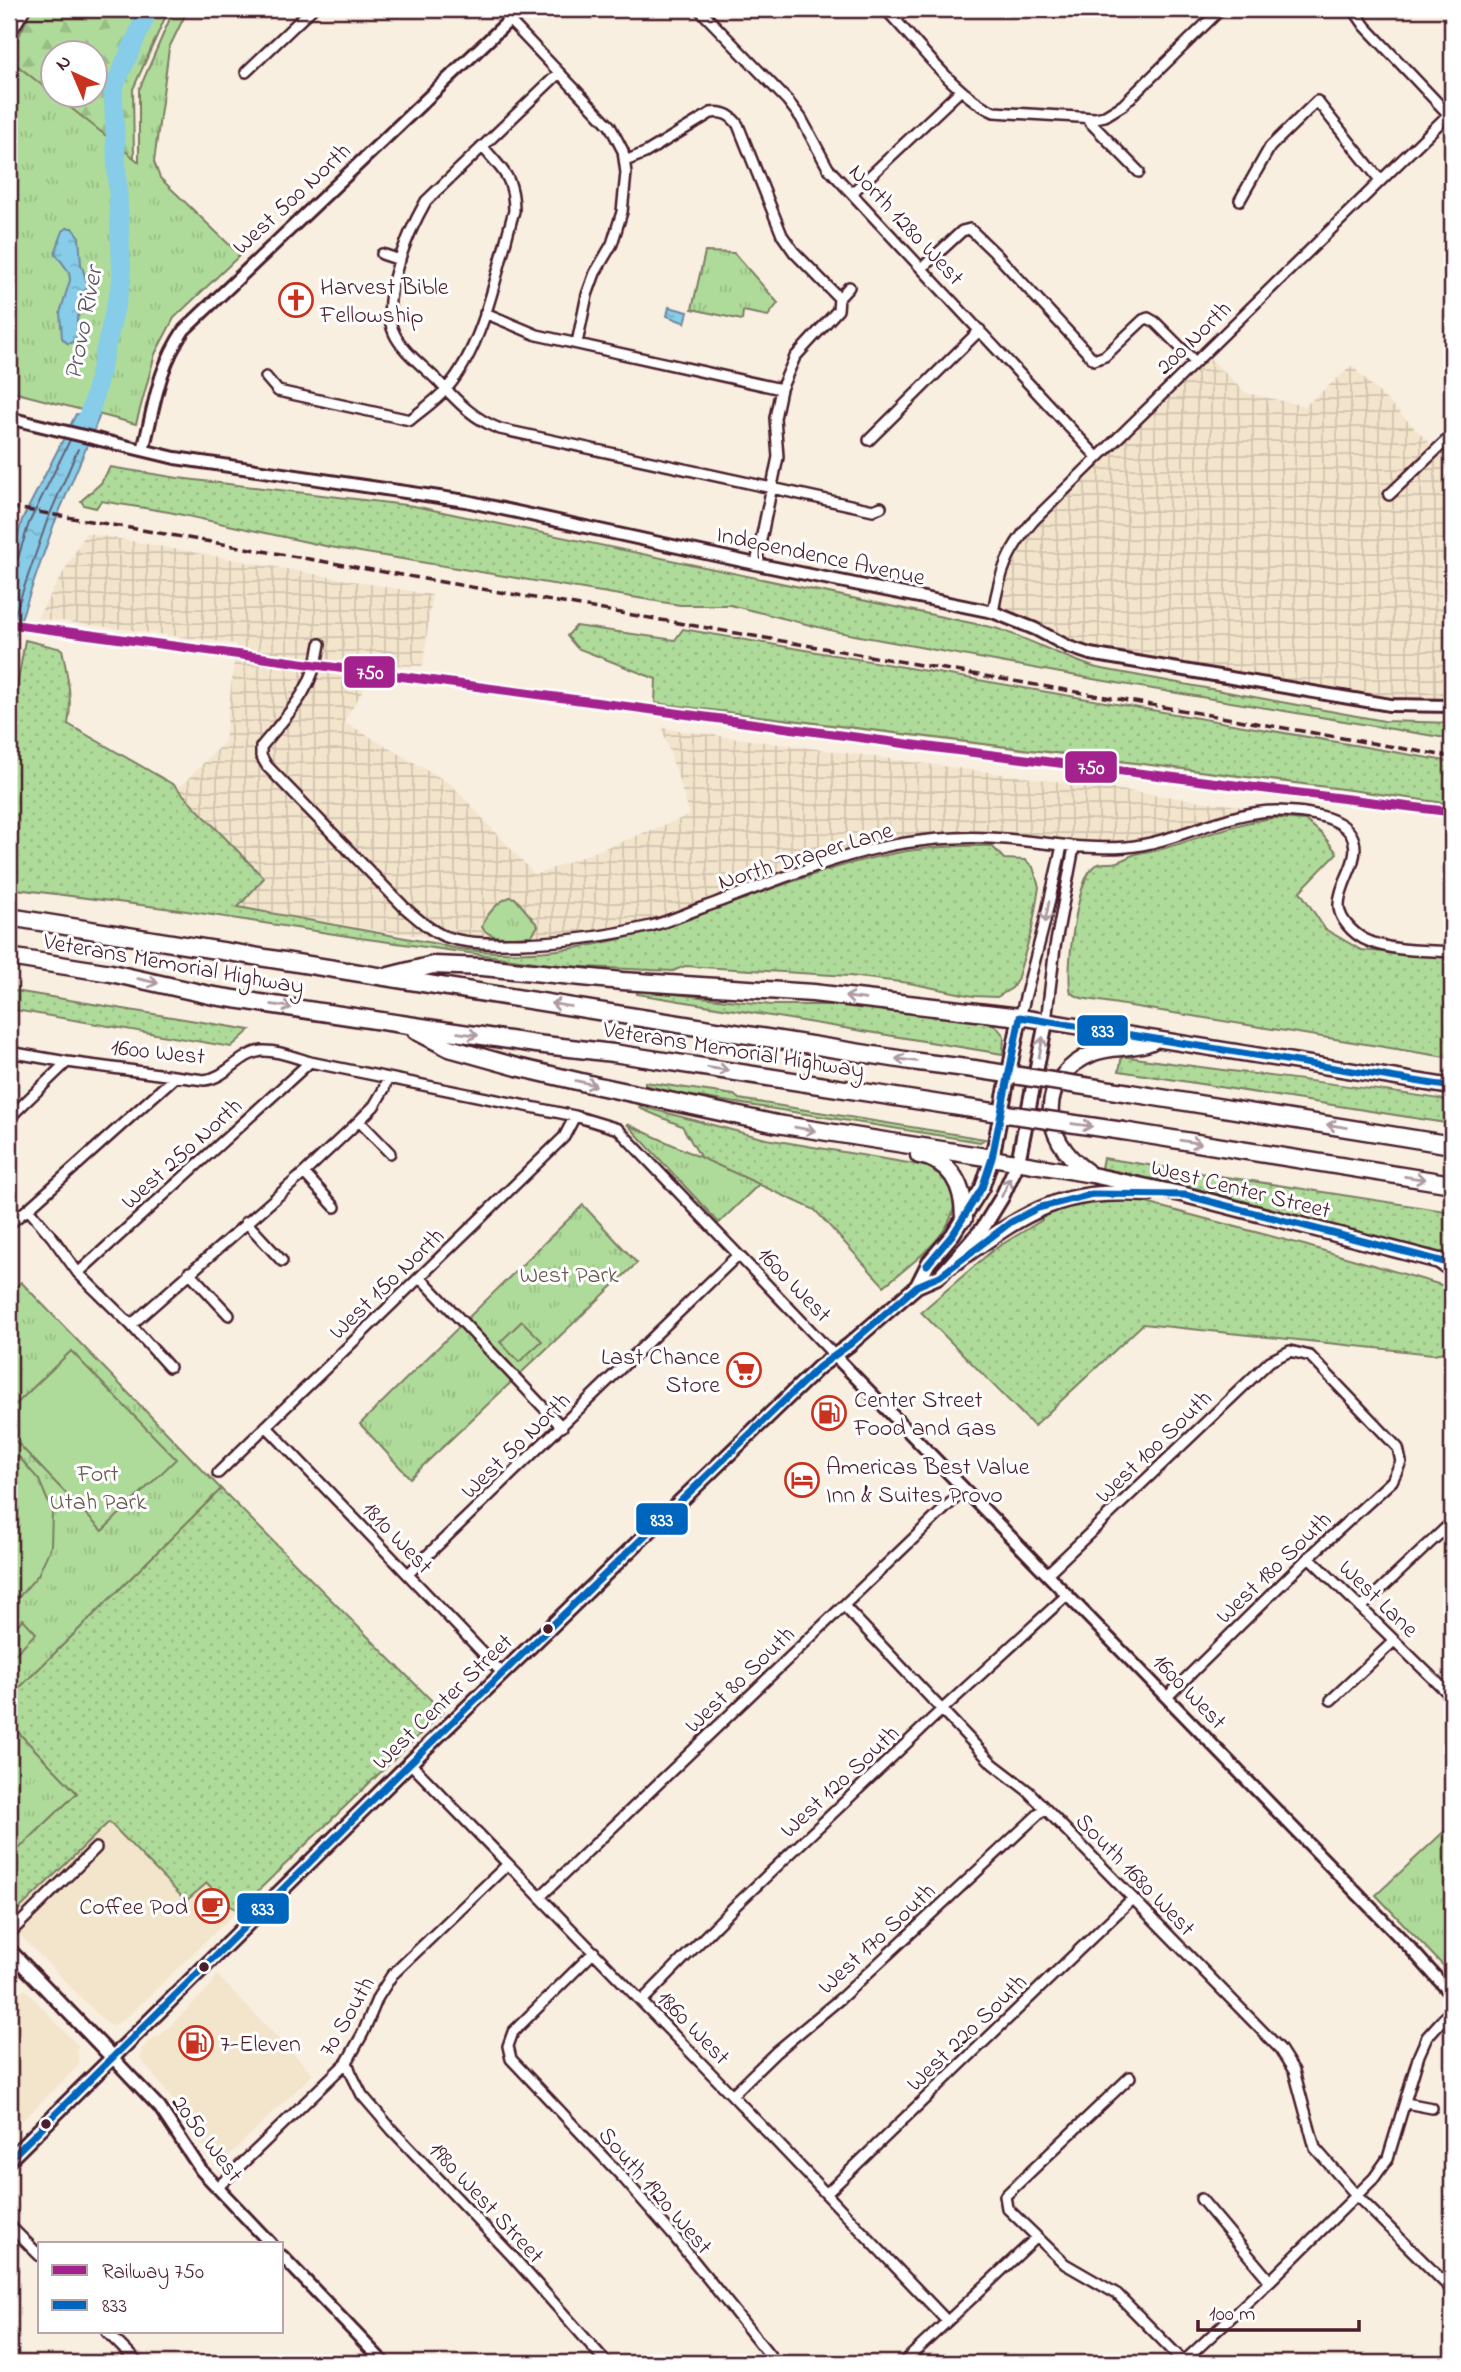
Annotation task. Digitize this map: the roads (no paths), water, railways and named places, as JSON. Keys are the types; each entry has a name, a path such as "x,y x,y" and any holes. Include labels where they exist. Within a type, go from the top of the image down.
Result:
{"highway":[{"name":"Veterans Memorial Highway","path":"9,917 381,978 1452,1145"},
{"name":"Veterans Memorial Highway","path":"9,957 111,973 214,996 613,1053 1452,1184"},
{"path":"381,978 433,965 483,967 622,982 813,993 1020,1017"},
{"path":"401,1024 449,1048 517,1068 738,1116 992,1158"},
{"path":"895,1143 907,1151 939,1161 953,1174 961,1191 964,1218"}],"main road":[{"path":"1020,1017 1452,1087"},
{"name":"West Center Street","path":"917,1286 929,1262 953,1234 982,1188 992,1158 1020,1017"},
{"name":"West Center Street","path":"9,2160 410,1763 819,1367 917,1286 940,1276 951,1265 988,1220 1018,1162 1046,1022"},
{"path":"1092,1175 1067,1156 1057,1137 1050,1113 1055,1086 1071,1066 1091,1054 1102,1050 1134,1048 1156,1040"},
{"name":"West Center Street","path":"992,1158 1092,1175 1185,1195 1449,1265"},
{"path":"951,1265 1011,1222 1055,1202 1109,1193 1185,1195"},
{"path":"9,1950 111,2057"}],"street":[{"path":"9,36 25,9"},
{"path":"246,72 312,9"},
{"name":"West 500 North","path":"143,450 161,374 170,351 184,330 521,9"},
{"name":"North 1280 West","path":"699,9 787,100 801,118 828,168 1097,457"},
{"path":"885,9 961,90 982,107 993,112 1086,118 1105,116 1115,111 1221,9"},
{"path":"895,19 907,9"},
{"path":"1354,10 1365,26 1451,114"},
{"path":"509,20 610,126 618,138 625,162 622,212 612,244 595,273 587,295 577,343"},
{"path":"559,73 426,201 414,221 400,260 389,309 394,333 400,342 471,414 500,429 770,489 873,510 881,508"},
{"path":"852,193 961,90"},
{"path":"1240,201 1270,147 1317,101 1380,180"},
{"path":"625,162 711,113 718,111 728,114 738,125 782,235 794,252 839,298"},
{"name":"200 North","path":"993,612 1003,565 1019,537 1034,520 1380,180 1451,114"},
{"path":"1086,118 1139,172"},
{"path":"266,377 278,391 410,420 446,390 469,358 485,313 514,211 514,196 507,174 482,146"},
{"path":"922,268 962,231 970,229 1094,360 1105,356 1148,318 1195,362"},
{"path":"382,254 400,260"},
{"path":"756,564 778,457 775,418 781,389 795,357 838,310 839,298 849,287"},
{"path":"485,313 527,331 781,389"},
{"path":"869,440 980,330"},
{"name":"Independence Avenue","path":"9,418 175,458 466,501 993,612 1035,629 1069,647 1090,653 1390,705 1452,706"},
{"path":"1389,495 1452,435"},
{"name":"North Draper Lane","path":"320,643 316,665 307,688 261,747 261,756 267,766 405,908 427,927 443,935 465,941 489,943 561,942 653,925 834,861 911,842 989,837 1062,846 1109,848 1147,844 1182,836 1226,820 1275,811 1323,818 1348,828 1353,835 1353,861 1339,907 1349,927 1361,938 1377,944 1452,952"},
{"name":"West Center Street","path":"1020,1017 1062,846"},
{"name":"West Center Street","path":"1046,1022 1055,947 1074,847"},
{"name":"1600 West","path":"9,1052 175,1077 211,1079 249,1055 270,1051 310,1062 575,1116 618,1129 964,1490 1410,1948 1452,1995"},
{"path":"9,1118 67,1062"},
{"name":"West 250 North","path":"78,1273 310,1062"},
{"path":"9,1223 175,1077"},
{"path":"131,1325 359,1121 374,1106 387,1078"},
{"name":"West 150 North","path":"218,1473 564,1137 575,1116"},
{"path":"359,1121 390,1153"},
{"path":"304,1172 335,1207"},
{"path":"27,1209 52,1237 78,1273 169,1367"},
{"path":"246,1223 282,1261"},
{"name":"West 50 North","path":"408,1574 738,1255"},
{"path":"189,1272 229,1315"},
{"path":"420,1277 562,1427"},
{"name":"West 100 South","path":"1047,1574 1270,1360 1290,1351 1310,1356 1398,1448 1401,1462"},
{"name":"1810 West","path":"266,1426 503,1674"},
{"name":"West 180 South","path":"1167,1697 1309,1557 1392,1481 1401,1462"},
{"name":"West 80 South","path":"541,1896 964,1490"},
{"path":"1361,1608 1452,1522"},
{"name":"West Lane","path":"1309,1557 1452,1697"},
{"name":"West 120 South","path":"642,2001 735,1906 1068,1595"},
{"name":"South 1680 West","path":"844,1606 993,1764 1028,1791 1280,2049 1294,2071 1315,2148 1357,2196 1452,2290"},
{"path":"1331,1700 1394,1641"},
{"name":"1860 West","path":"410,1763 541,1896 947,2321"},
{"name":"West 170 South","path":"732,2095 776,2052 841,1998 1045,1808"},
{"path":"9,1934 96,1849"},
{"name":"70 South","path":"217,2188 347,2062 378,1997 392,1975 508,1864"},
{"name":"West 220 South","path":"826,2194 1133,1898"},
{"name":"South 1920 West","path":"594,1952 513,2032 508,2053 514,2065 656,2216 776,2363"},
{"path":"1130,2077 1005,2196 1007,2208 1065,2264 1117,2294 1183,2362 1374,2178 1388,2158 1427,2037 1452,2009"},
{"name":"2050 West","path":"111,2057 160,2108 201,2170 269,2242"},
{"name":"1980 West Street","path":"347,2062 362,2095 386,2123 513,2257 607,2363"},
{"path":"1406,2103 1432,2108"},
{"path":"1201,2199 1270,2281"},
{"path":"9,2225 38,2254"},
{"path":"903,2363 1036,2238"},
{"path":"284,2258 384,2363"},
{"path":"109,2334 138,2363"}],"water":[{"path":"72,228 79,237 81,264 88,285 77,320 77,337 71,343 62,338 60,313 70,280 69,272 55,253 63,231"},
{"path":"669,307 688,312 685,323 667,316"},
{"path":"76,414 99,417 54,524 9,653 9,567 22,520"}],"waterway":[{"name":"Provo River","path":"80,439 93,402 122,279 113,89 149,9"}],"railway":[{"path":"9,507 1452,757"}],"rail line":[{"name":"750","path":"9,624 945,749 1452,812"}],"place":[{"name":"Harvest Bible Fellowship","path":"296,300"},
{"name":"Last Chance Store","path":"744,1370"},
{"name":"Center Street Food and Gas","path":"829,1413"},
{"name":"Americas Best Value Inn & Suites Provo","path":"802,1480"},
{"name":"Coffee Pod","path":"212,1906"},
{"name":"7-Eleven","path":"196,2043"}],"park label":[{"name":"West Park","path":"569,1274"},
{"name":"Fort Utah Park","path":"98,1487"}]}
